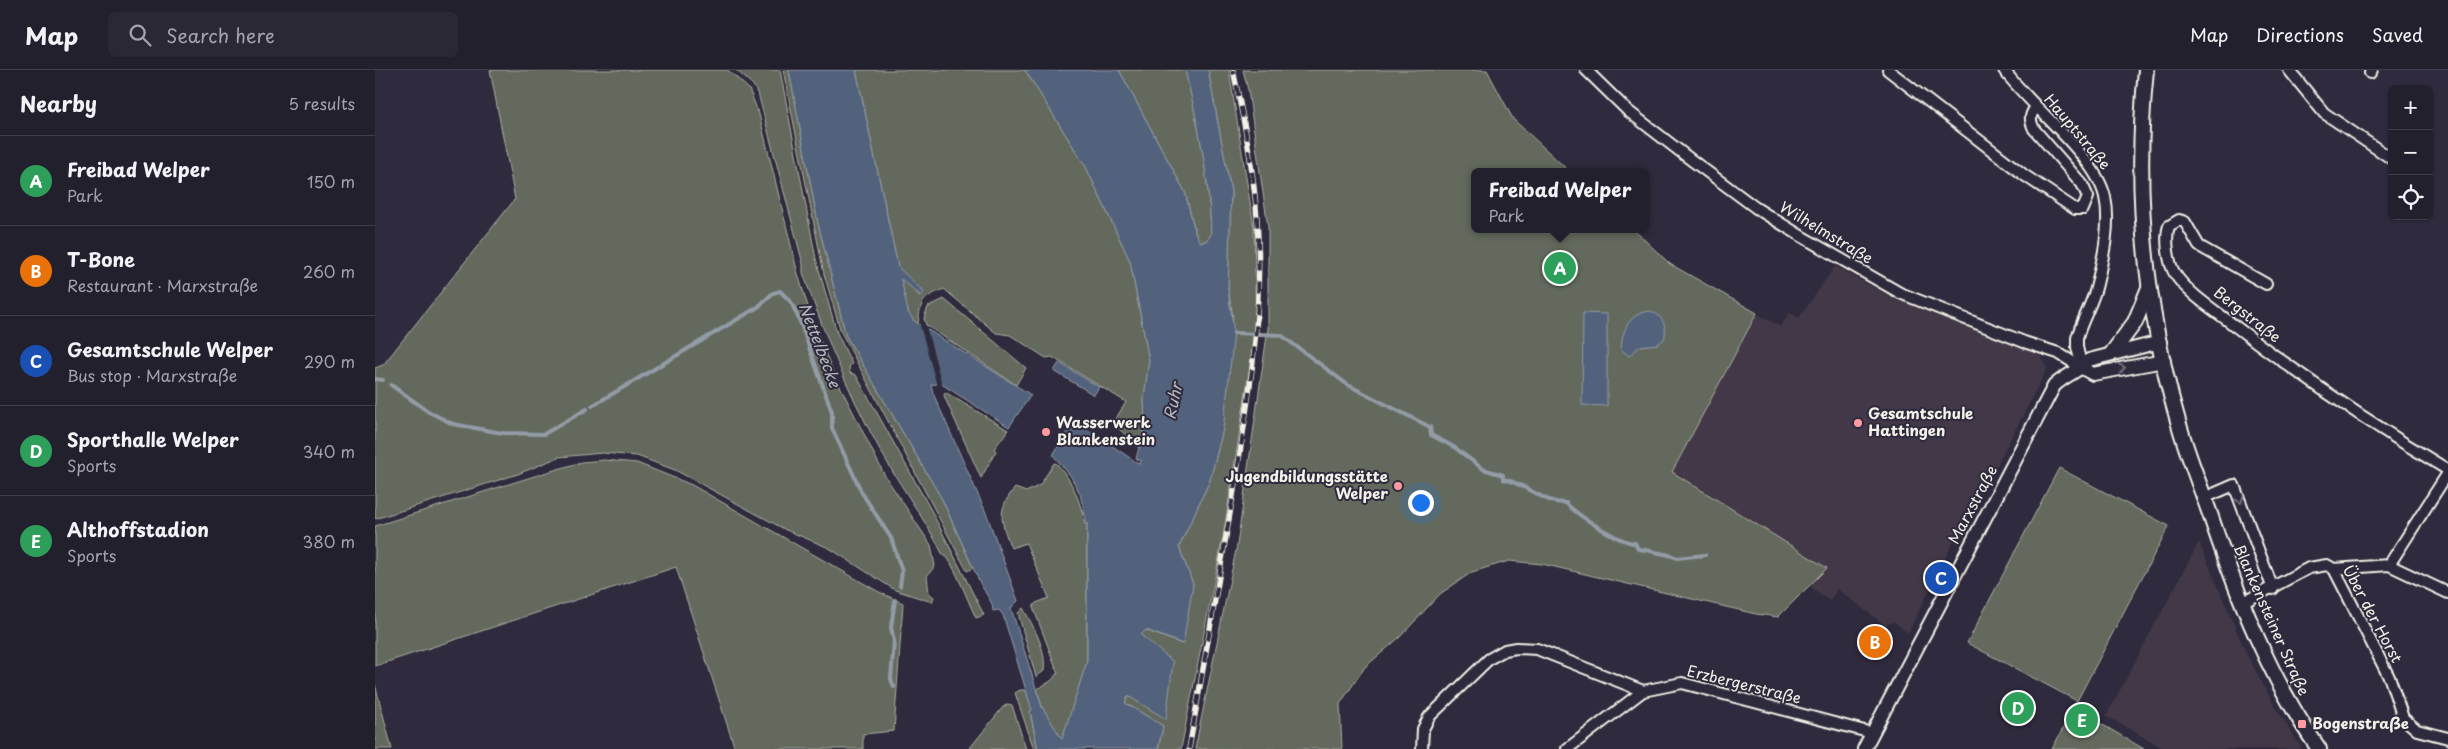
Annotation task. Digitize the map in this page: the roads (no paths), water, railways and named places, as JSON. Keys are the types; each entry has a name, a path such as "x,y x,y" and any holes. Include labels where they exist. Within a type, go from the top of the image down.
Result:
{"main road":[{"name":"Blankensteiner Straße","path":"2146,70 2141,178 2142,225 2149,287 2159,342 2178,422 2242,603 2281,688 2319,749"},
{"path":"2112,354 2135,322 2149,287"}],"street":[{"name":"Wilhelmstraße","path":"1587,70 1628,111 1756,208 1801,236 1901,294 2024,342 2058,353 2082,368"},
{"path":"1888,70 2024,175 2075,209 2083,209 2088,197 2082,184 2034,129 2030,121 2036,107"},
{"name":"Hauptstraße","path":"2004,70 2086,161 2099,178 2105,199 2107,222 2097,284 2077,338 2082,368"},
{"path":"2289,70 2324,113 2388,156"},
{"name":"Bergstraße","path":"2266,284 2199,246 2185,222 2179,220 2169,226 2167,236 2173,270 2194,292 2315,385 2448,472"},
{"name":"Marxstraße","path":"1864,749 2051,391 2059,381 2082,368 2089,360 2159,342"},
{"path":"2082,368 2093,374 2164,361"},
{"path":"2389,565 2448,472"},
{"name":"Blankensteiner Straße","path":"2204,498 2234,485 2273,588"},
{"name":"Über der Horst","path":"2242,603 2309,568 2327,565 2334,570 2390,679 2403,718 2417,730 2448,738"},
{"path":"2334,570 2389,565 2448,593"},
{"path":"1422,749 1423,729 1429,717 1489,659 1505,650 1516,648 1537,649 1643,691"},
{"name":"Erzbergerstraße","path":"1567,749 1643,691 1682,683 1872,733"}],"water":[{"name":"Ruhr","path":"789,70 856,70 898,267 924,292 921,296 901,279 908,312 914,321 1031,395 1009,427 943,385 931,384 933,393 987,515 1018,601 1011,608 1042,707 1062,739 1087,661 1087,524 1080,494 1070,475 1053,455 1074,420 1139,464 1142,461 1136,459 1145,424 1144,398 1149,360 1130,261 1086,167 1025,70 1119,70 1185,192 1195,232 1200,242 1206,241 1211,235 1210,214 1199,131 1185,70 1208,70 1231,192 1228,290 1234,333 1223,429 1210,480 1179,547 1193,584 1183,644 1146,630 1141,635 1173,662 1166,719 1128,696 1125,703 1163,726 1158,749 1038,749 1030,711 1032,710 1003,615 999,610 993,611 992,604 980,583 942,499 846,336 818,223"},
{"path":"1650,311 1658,315 1663,322 1665,330 1664,339 1658,344 1640,346 1629,356 1621,349 1625,330 1637,315"},
{"path":"1583,313 1607,314 1607,406 1582,405"},
{"path":"1059,363 1099,387 1094,395 1054,371"}],"waterway":[{"name":"Nettelbecke","path":"592,406 758,307 773,293 780,291 791,302 801,324 832,412 832,428 862,493 891,538 902,571 900,586"},
{"path":"1234,333 1281,335 1348,385 1430,427 1431,435 1454,447 1483,469 1503,475 1503,479 1512,481 1549,500 1566,503 1599,528 1628,542 1635,543 1638,549 1677,558 1705,555"},
{"name":"Nettelbecke","path":"375,379 383,380"},
{"name":"Nettelbecke","path":"391,385 429,412 453,424 502,433 544,434 587,409"},
{"name":"Nettelbecke","path":"894,687 891,679 894,641 891,627 895,600"}],"railway":[{"path":"1189,749 1233,496 1256,335 1259,271 1257,217 1246,132 1233,70"}],"place":[{"name":"Freibad Welper","path":"1560,268"},
{"name":"Gesamtschule Hattingen","path":"1858,423"},
{"name":"Wasserwerk Blankenstein","path":"1046,432"},
{"name":"Jugendbildungsstätte Welper","path":"1398,486"},
{"name":"Gesamtschule Welper","path":"1941,578"},
{"name":"T-Bone","path":"1875,642"},
{"name":"Sporthalle Welper","path":"2018,708"},
{"name":"Althoffstadion","path":"2082,720"},
{"name":"Bogenstraße","path":"2302,724"}]}
